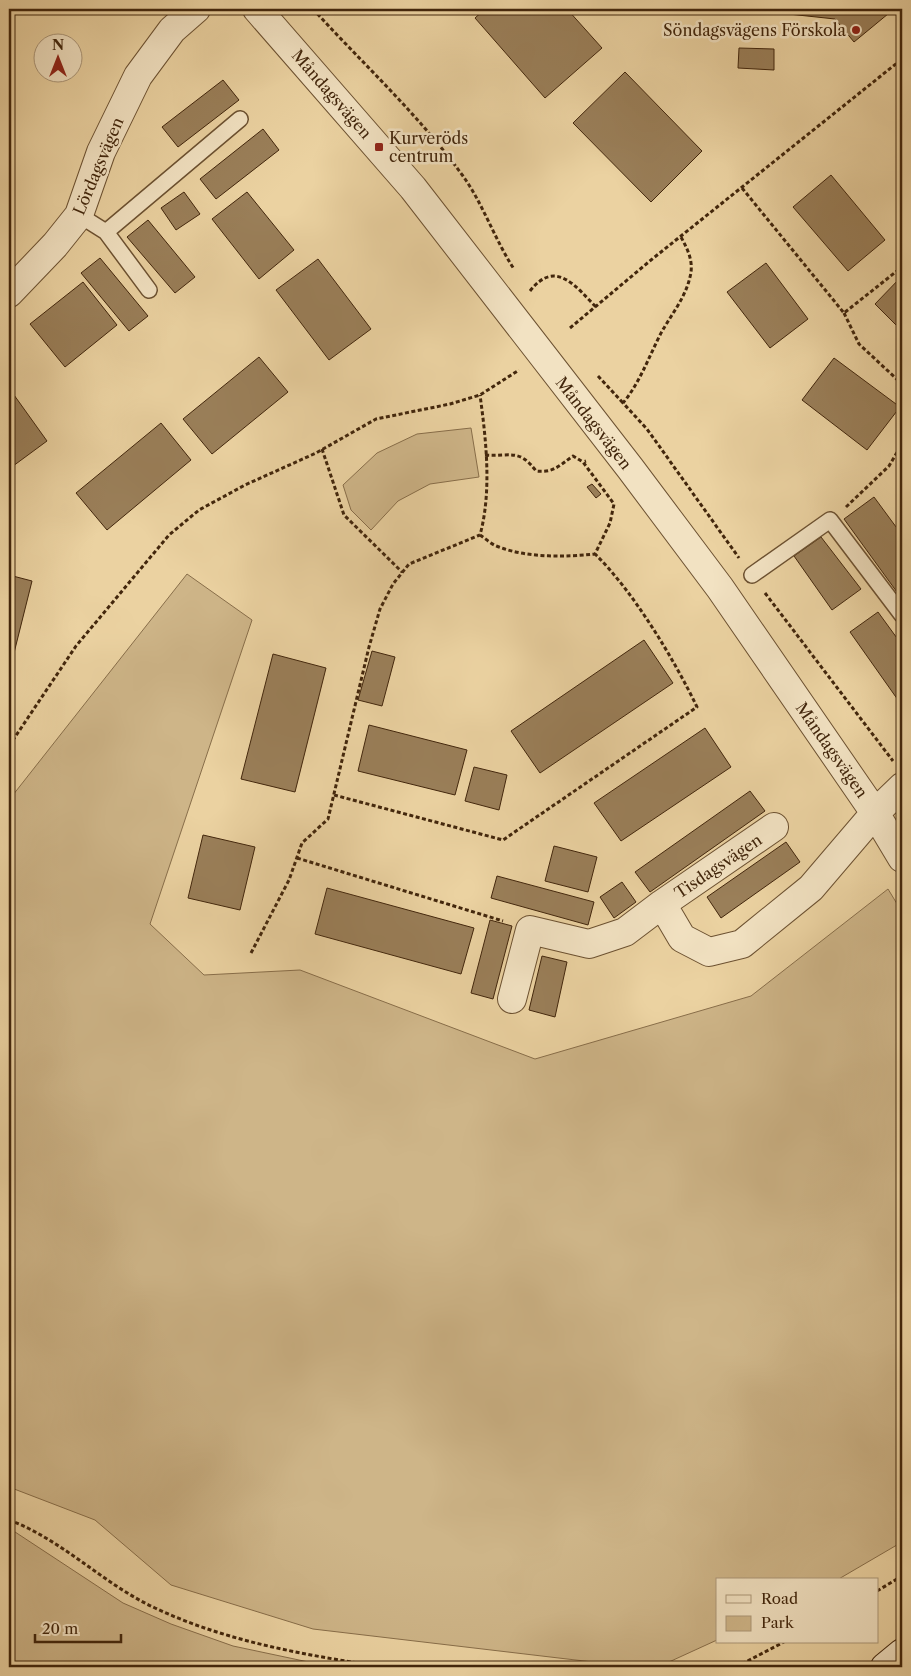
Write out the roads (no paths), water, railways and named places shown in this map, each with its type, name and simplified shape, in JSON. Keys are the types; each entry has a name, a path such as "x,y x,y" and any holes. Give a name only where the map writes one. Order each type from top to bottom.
{"street":[{"name":"Lördagsvägen","path":"9,293 55,245 79,214 100,152 138,76 172,30 196,9"},
{"name":"Måndagsvägen","path":"257,9 413,188 630,468 720,588 876,813 902,858"},
{"name":"Tisdagsvägen","path":"662,904 682,938 709,952 742,944 811,888 876,813 898,775"},
{"name":"Tisdagsvägen","path":"512,999 530,930 589,944 625,932 662,904 774,827"},
{"path":"884,1667 902,1653"}],"lane":[{"path":"106,232 240,119"},
{"path":"79,214 106,232 149,290"},
{"path":"752,575 830,520 902,615"}],"place":[{"name":"Söndagsvägens Förskola","path":"856,30"},
{"name":"Kurveröds centrum","path":"379,147"}]}
